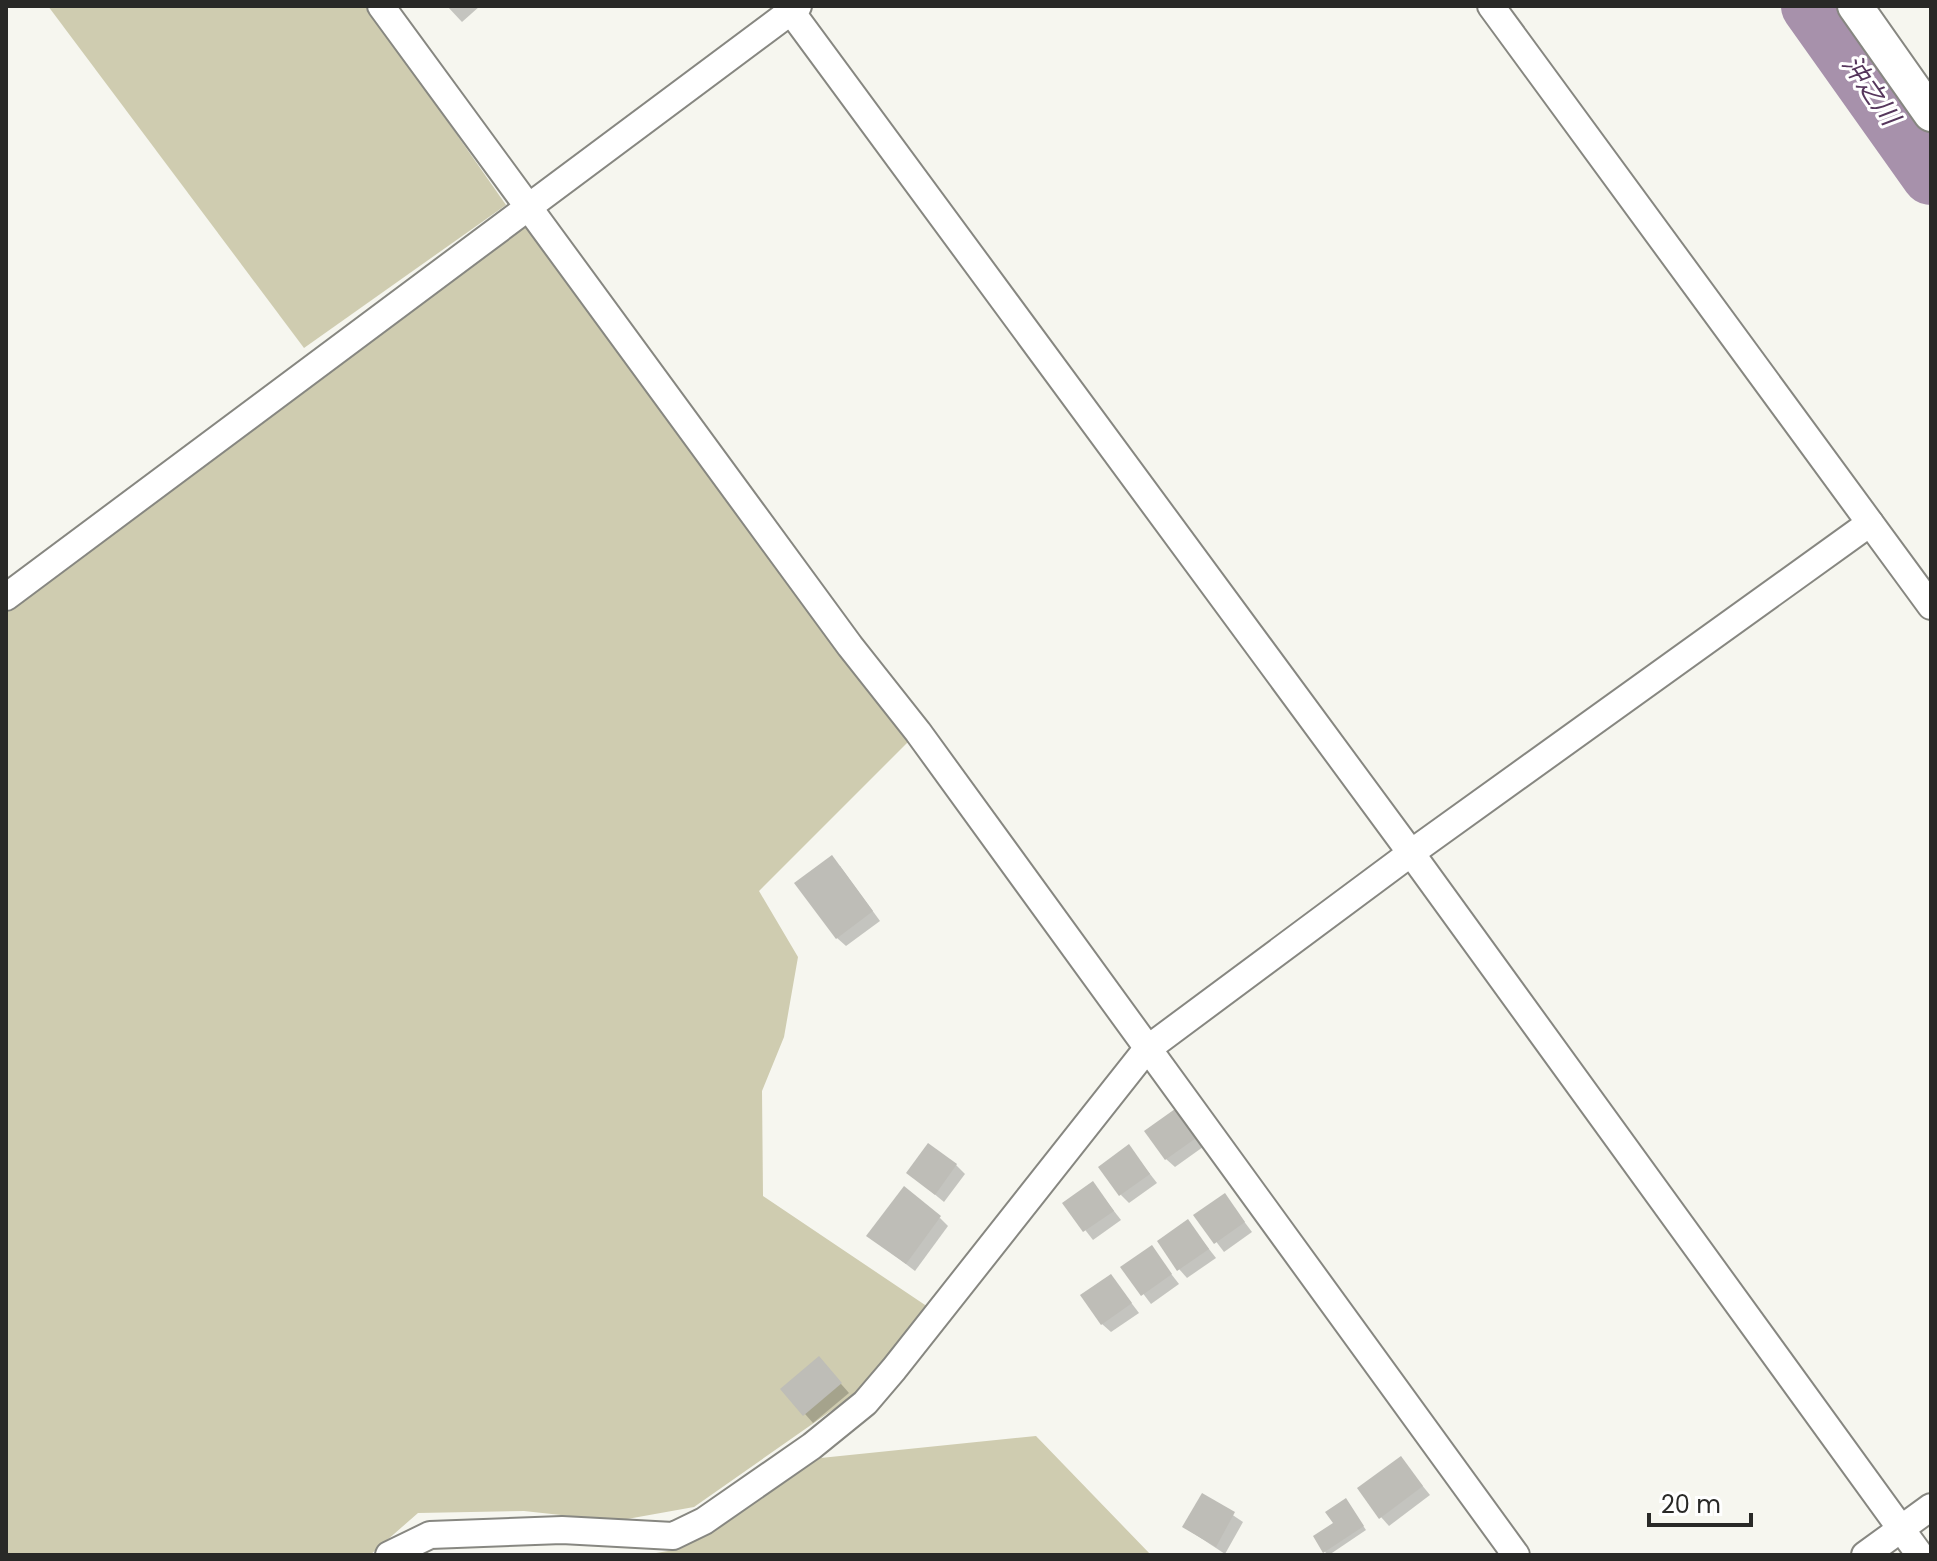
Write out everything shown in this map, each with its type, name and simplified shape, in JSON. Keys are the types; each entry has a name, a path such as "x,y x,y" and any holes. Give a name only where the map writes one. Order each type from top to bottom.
{"street":[{"path":"381,6 850,646 918,732 1146,1050 1516,1555"},
{"path":"1491,6 1931,606"},
{"path":"1855,6 1931,114"},
{"path":"6,597 530,208 792,8 1920,1555"},
{"path":"389,1555 430,1535 562,1530 673,1536 704,1521 812,1446 865,1403 1146,1050 1411,853 1870,523"},
{"path":"1865,1555 1931,1507"}],"shaded area":[{"path":"48,6 367,6 506,205 304,348"},
{"path":"524,213 918,732 759,891 798,957 784,1037 762,1091 763,1196 934,1311 851,1397 694,1507 616,1521 524,1511 418,1513 370,1555 6,1555 6,607"},
{"path":"1036,1436 1151,1555 644,1555 680,1549 801,1460"}],"building":[{"path":"832,855 873,911 836,939 794,883"},
{"path":"1175,1109 1196,1138 1165,1160 1144,1131"},
{"path":"928,1143 957,1164 935,1195 906,1173"},
{"path":"1129,1144 1150,1174 1119,1196 1098,1167"},
{"path":"1093,1181 1114,1211 1083,1232 1062,1203"},
{"path":"904,1186 941,1216 906,1264 866,1236"},
{"path":"1225,1193 1245,1222 1214,1244 1193,1215"},
{"path":"1188,1219 1209,1249 1177,1271 1157,1241"},
{"path":"1152,1245 1172,1274 1141,1296 1120,1267"},
{"path":"1111,1274 1132,1303 1101,1325 1080,1295"},
{"path":"819,1356 842,1383 803,1416 780,1389"},
{"path":"1401,1456 1423,1486 1379,1519 1357,1488"},
{"path":"1202,1493 1235,1512 1216,1547 1182,1527"},
{"path":"1346,1498 1364,1526 1323,1553 1313,1536 1333,1523 1325,1512"}],"waterway":[{"name":"沖之川","path":"1811,6 1931,175"}]}
